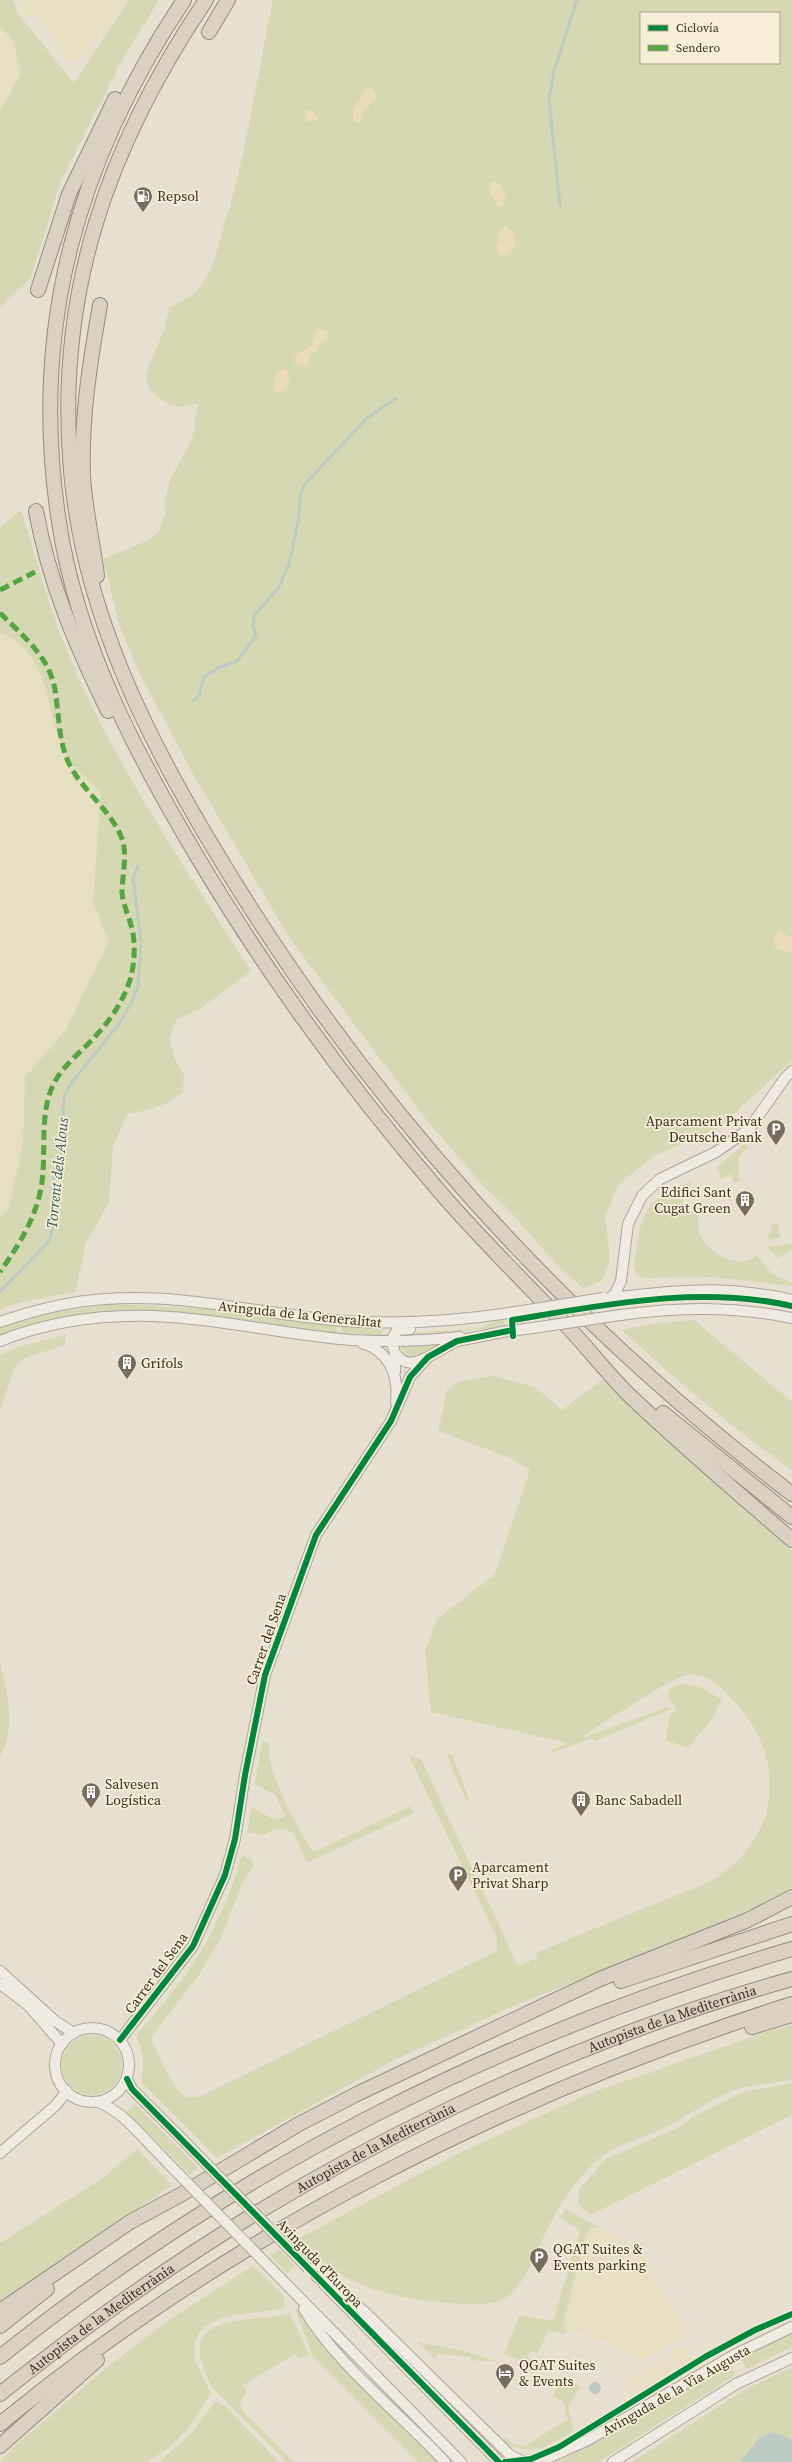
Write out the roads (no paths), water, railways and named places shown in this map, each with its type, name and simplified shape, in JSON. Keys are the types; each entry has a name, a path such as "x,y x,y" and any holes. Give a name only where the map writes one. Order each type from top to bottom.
{"highway":[{"path":"184,0 146,59 102,148 74,230 63,277 56,322 50,403 54,490 71,583 99,667 133,742 178,826 216,889 320,1042 382,1123 449,1202 570,1330 624,1390 792,1540"},
{"path":"206,0 164,65 129,132 96,222 78,296 69,373 70,456 83,552 95,600 133,700 200,827 274,944 370,1078 465,1193 558,1290 672,1396 792,1494"},
{"path":"209,32 228,0"},
{"path":"38,290 69,194 88,151 121,87 146,59"},
{"path":"100,305 87,393 83,449 88,526 103,622"},
{"path":"36,511 53,583 76,644 110,715 133,742"},
{"path":"570,1330 675,1424 792,1517"},
{"path":"0,2311 130,2222 182,2194 300,2124 359,2092 600,1979 748,1920 792,1897"},
{"path":"515,2020 669,1963 792,1924"},
{"name":"Autopista de la Mediterrània","path":"0,2357 113,2272 216,2204 396,2104 524,2044 643,1996 792,1949"},
{"name":"Autopista de la Mediterrània","path":"0,2394 134,2293 244,2222 359,2156 492,2090 561,2060 682,2015 792,1979"},
{"path":"0,2424 112,2338 188,2288 318,2208 413,2156 529,2102 668,2048 792,2004"},
{"path":"668,2048 792,2015"},
{"path":"0,2326 64,2277 182,2194"},
{"path":"0,2446 99,2359 188,2288"}],"street":[{"path":"606,1298 615,1294 621,1281 628,1224 642,1196 660,1179 716,1152 749,1129 784,1078 792,1071"},
{"path":"621,1281 624,1287 641,1294"},
{"name":"Avinguda de la Generalitat","path":"0,1322 65,1304 106,1299 147,1298 198,1302 342,1321 390,1324 431,1323 485,1317 606,1298 702,1289 730,1290 792,1300"},
{"name":"Avinguda de la Generalitat","path":"5,1339 64,1323 118,1316 170,1317 350,1340 391,1341 445,1338 533,1328 620,1314 699,1307 764,1312 792,1318"},
{"path":"391,1341 397,1330 464,1326 485,1317"},
{"name":"Carrer del Sena","path":"395,1353 401,1360 409,1363 416,1363 457,1341 508,1331"},
{"path":"350,1340 368,1345 380,1352 395,1372"},
{"name":"Carrer del Sena","path":"391,1341 395,1353 395,1372 398,1384 391,1421"},
{"name":"Carrer del Sena","path":"120,2040 192,1946 214,1903 225,1875 235,1839 246,1770 265,1675 316,1534 391,1421 410,1377 428,1357"},
{"path":"0,1971 55,2021 74,2033"},
{"path":"0,1984 28,2005 62,2044"},
{"path":"98,2102 116,2094 127,2079 130,2069 129,2056 120,2040 111,2033 99,2028 87,2028 74,2033 62,2044 55,2063 60,2083 66,2091 78,2099 98,2102 110,2106 120,2115 461,2462"},
{"name":"Avinguda d'Europa","path":"127,2079 132,2089 184,2140 499,2462"},
{"path":"0,2154 55,2106 66,2091"},
{"name":"Avinguda d'Europa","path":"317,2277 342,2291 432,2376 510,2455 525,2462"},
{"path":"296,2295 314,2326 340,2356 445,2462"},
{"name":"Avinguda de la Via Augusta","path":"538,2462 588,2440 734,2355 792,2327"},
{"name":"Avinguda de la Via Augusta","path":"613,2462 736,2384 792,2358"},
{"path":"518,2462 525,2462"}],"waterway":[{"name":"Torrent dels Alous","path":"560,205 549,100 554,71 577,0"},
{"name":"Torrent dels Alous","path":"193,701 199,696 204,677 218,668 237,661 256,636 253,626 254,615 278,589 289,564 298,522 301,493 305,484 366,419 396,398"},
{"name":"Torrent dels Alous","path":"0,1292 50,1240 54,1217 52,1190 55,1170 61,1155 64,1096 73,1081 118,1025 131,1004 138,986 141,942 133,878 138,866"}],"place":[{"name":"Repsol","path":"143,213"},
{"name":"Aparcament Privat Deutsche Bank","path":"776,1146"},
{"name":"Edifici Sant Cugat Green","path":"745,1217"},
{"name":"Grifols","path":"127,1380"},
{"name":"Salvesen Logística","path":"91,1809"},
{"name":"Banc Sabadell","path":"581,1817"},
{"name":"Aparcament Privat Sharp","path":"458,1892"},
{"name":"QGAT Suites & Events parking","path":"539,2274"},
{"name":"QGAT Suites & Events","path":"505,2390"}]}
